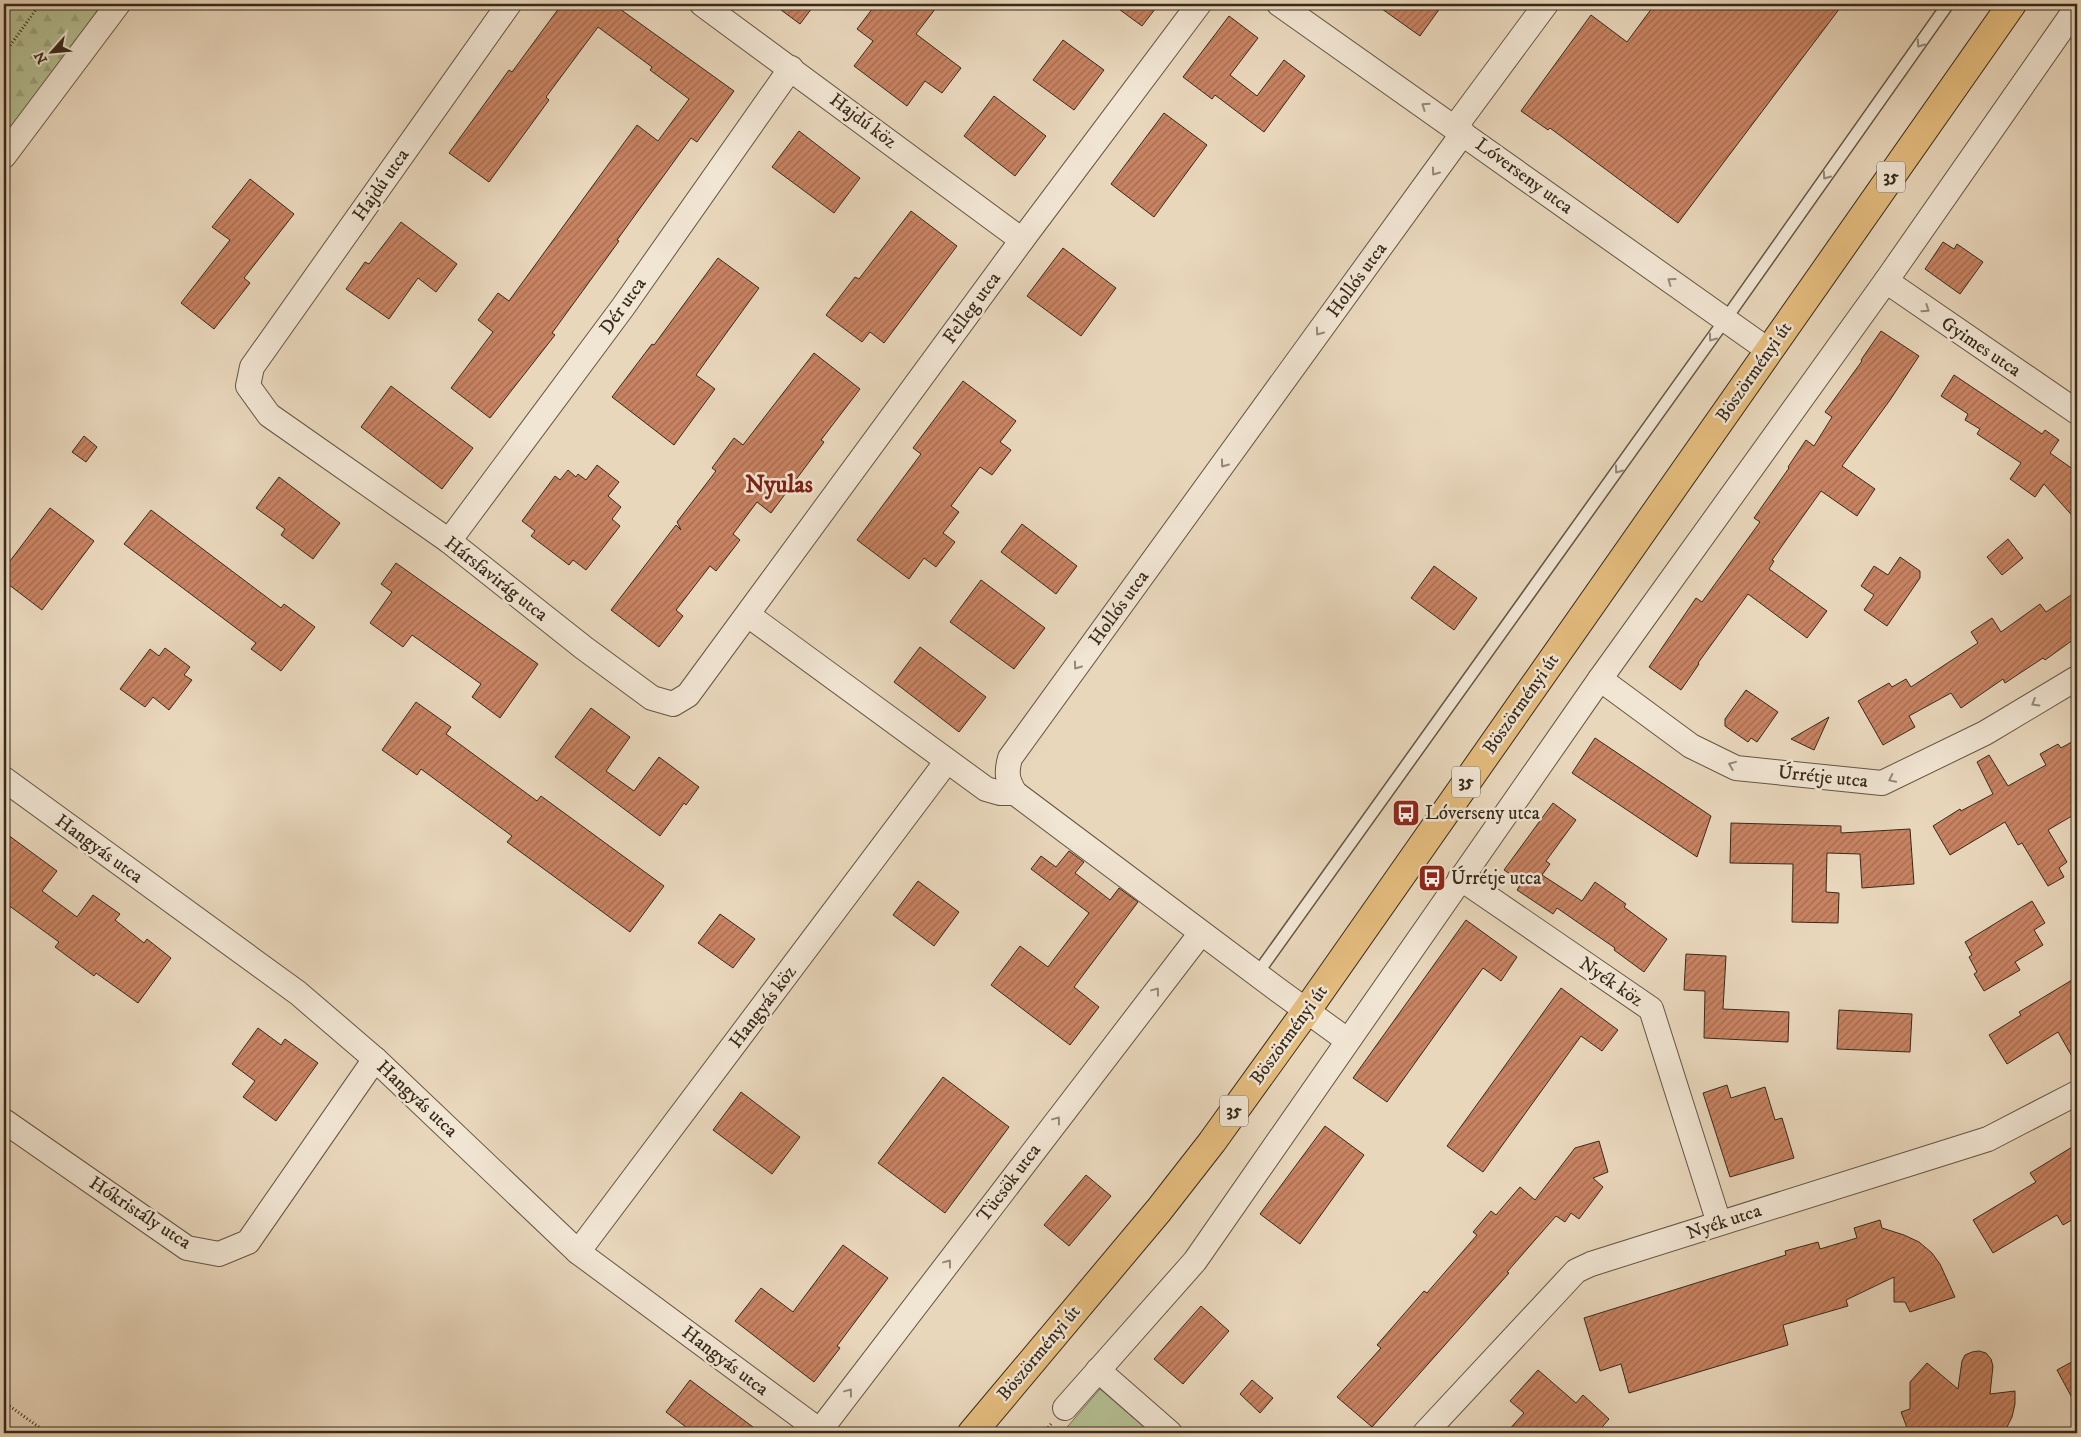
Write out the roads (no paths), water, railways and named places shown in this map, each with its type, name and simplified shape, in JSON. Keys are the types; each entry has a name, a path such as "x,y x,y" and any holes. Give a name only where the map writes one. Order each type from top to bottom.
{"main road":[{"name":"Böszörményi út","path":"972,1433 1159,1210 1212,1142 1307,1010 2012,4"}],"street":[{"path":"4,156 118,4"},
{"name":"Hajdú utca","path":"252,367 510,4"},
{"name":"Hajdú köz","path":"702,4 1022,240"},
{"name":"Felleg utca","path":"748,615 1022,240 1199,4"},
{"name":"Lóverseny utca","path":"1279,4 1768,350"},
{"name":"Hollós utca","path":"1016,793 1006,775 1010,758 1459,130 1546,4"},
{"path":"1065,1408 1195,1261 1460,878 1600,679 1886,281 2077,6"},
{"name":"Dér utca","path":"449,540 623,307 791,68"},
{"name":"Gyimes utca","path":"1886,281 2077,412"},
{"name":"Hársfavirág utca","path":"252,367 248,386 269,415 449,540 584,648 652,698 673,704 688,695 748,615"},
{"path":"748,615 986,789 1000,793 1016,793 1201,933 1348,1040"},
{"name":"Úrrétje utca","path":"1600,679 1691,746 1736,768 1882,783 1986,733 2077,678"},
{"name":"Hangyás köz","path":"578,1252 947,761"},
{"name":"Hangyás utca","path":"4,779 298,993 374,1059 578,1252 819,1432"},
{"name":"Nyék köz","path":"1460,878 1651,1009 1719,1224"},
{"name":"Tücsök utca","path":"819,1432 1201,933"},
{"name":"Hókristály utca","path":"4,1121 187,1248 219,1254 248,1242 374,1059"},
{"name":"Nyék utca","path":"1425,1433 1576,1271 1591,1264 1988,1139 2077,1093"},
{"path":"1098,1370 1170,1433"}],"lane":[{"path":"1257,974 1725,320 1948,4"}],"place":[{"name":"Lóverseny utca","path":"1406,813"},
{"name":"Úrrétje utca","path":"1432,878"}],"district":[{"name":"Nyulas","path":"779,485"}]}
